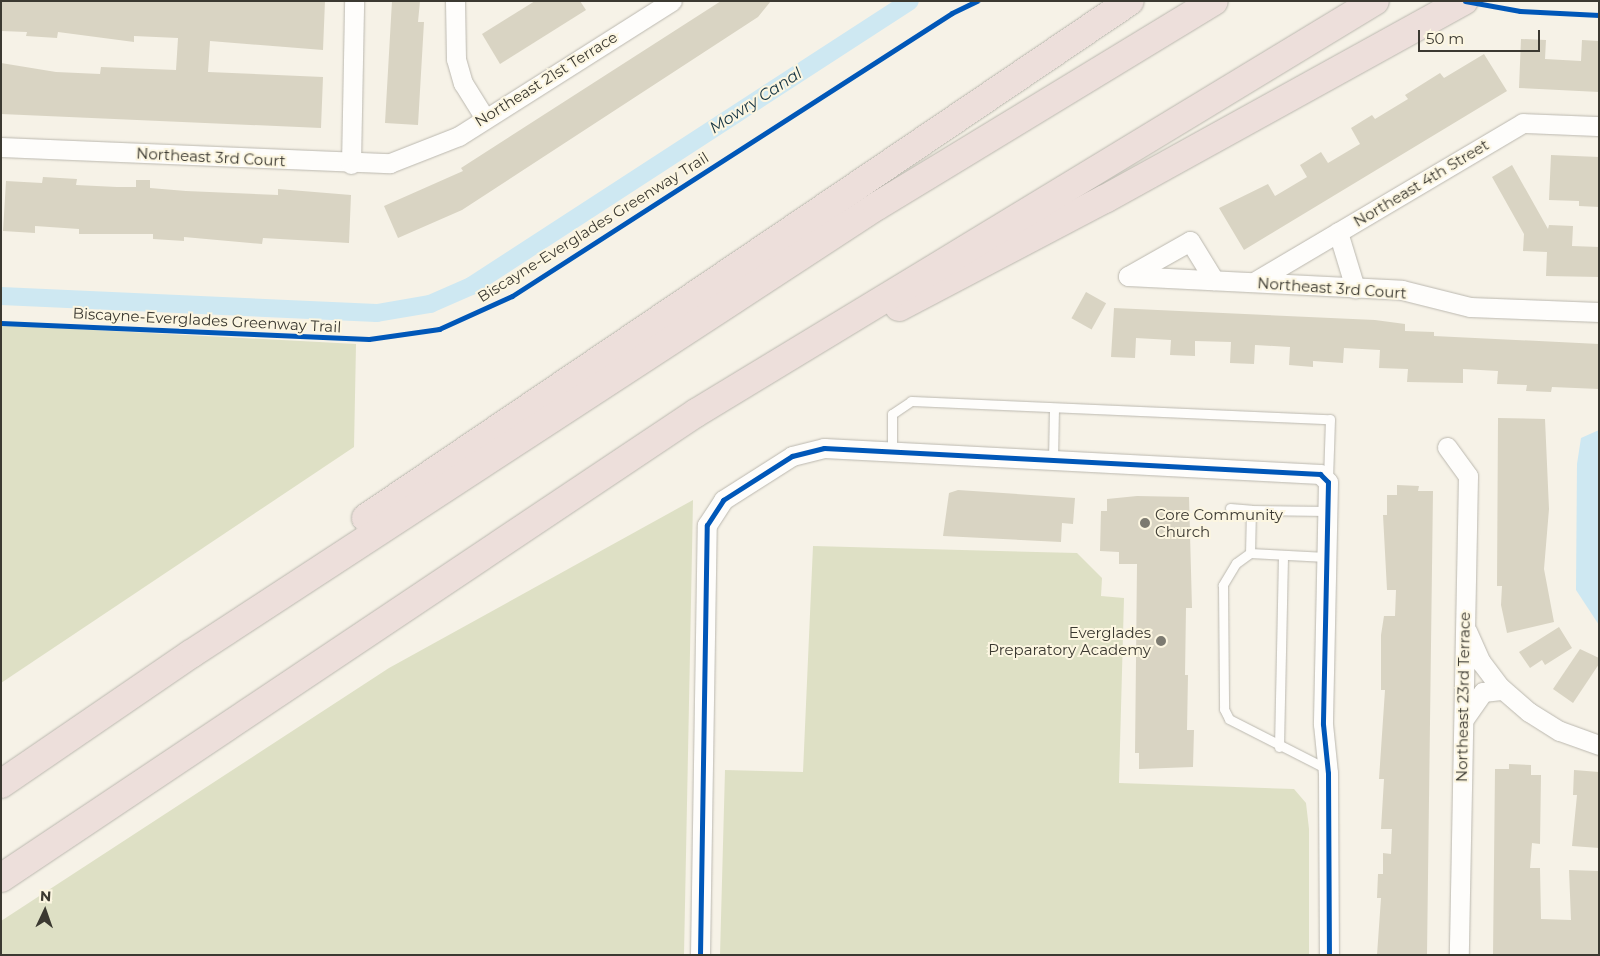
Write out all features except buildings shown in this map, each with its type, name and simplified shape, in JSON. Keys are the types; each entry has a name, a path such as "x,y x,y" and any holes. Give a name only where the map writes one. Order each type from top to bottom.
{"highway":[{"path":"191,654 246,603 448,460 1130,1"},
{"path":"696,413 1105,199 1464,1"},
{"path":"1,784 191,654 878,206 1208,5"},
{"path":"1,878 696,413 1364,8"}],"street":[{"path":"351,164 354,1"},
{"path":"455,1 456,59 464,83 484,117"},
{"name":"Northeast 21st Terrace","path":"419,153 459,136 484,117 672,1"},
{"name":"Northeast 4th Street","path":"1254,282 1523,123 1599,126"},
{"name":"Northeast 3rd Court","path":"1,147 351,164 390,163 419,153"},
{"path":"1338,232 1355,288"},
{"name":"Northeast 3rd Court","path":"1214,280 1402,290 1470,307 1599,312"},
{"name":"Northeast 23rd Terrace","path":"1447,447 1468,476 1459,955"},
{"path":"700,955 706,534 711,515 723,500 799,453 824,448 1320,474 1328,482 1323,724 1328,769 1329,955"},
{"path":"1465,627 1481,662 1503,690 1560,731 1599,745"},
{"path":"1463,726 1469,709 1483,692 1503,690"}],"lane":[{"path":"892,451 892,414 911,401 1330,418 1328,482"},
{"path":"1053,460 1054,408"},
{"path":"1230,508 1326,511"},
{"path":"1250,553 1251,510"},
{"path":"1326,557 1250,553 1236,563 1223,585 1224,709 1239,727 1328,769"},
{"path":"1279,747 1283,555"}],"green space":[{"path":"1,325 356,344 354,447 1,683"},
{"path":"693,500 684,955 1,955 1,921 389,668"},
{"path":"813,546 1077,553 1102,578 1101,596 1124,598 1119,783 1294,789 1306,803 1309,829 1309,955 720,955 725,770 803,772"}],"water":[{"path":"1599,430 1599,625 1576,590 1577,464 1581,438"}],"waterway":[{"name":"Mowry Canal","path":"1,296 377,313 430,304 471,286 910,1"}],"cycle path":[{"name":"Biscayne-Everglades Greenway Trail","path":"1,323 369,339 439,329 512,296 952,13 977,1"},
{"path":"1465,1 1520,11 1599,15"},
{"path":"700,955 707,525 723,500 792,456 824,448 1320,474 1328,482 1323,724 1328,773 1329,955"}],"place":[{"name":"Core Community Church","path":"1145,523"},
{"name":"Everglades Preparatory Academy","path":"1161,641"}]}
